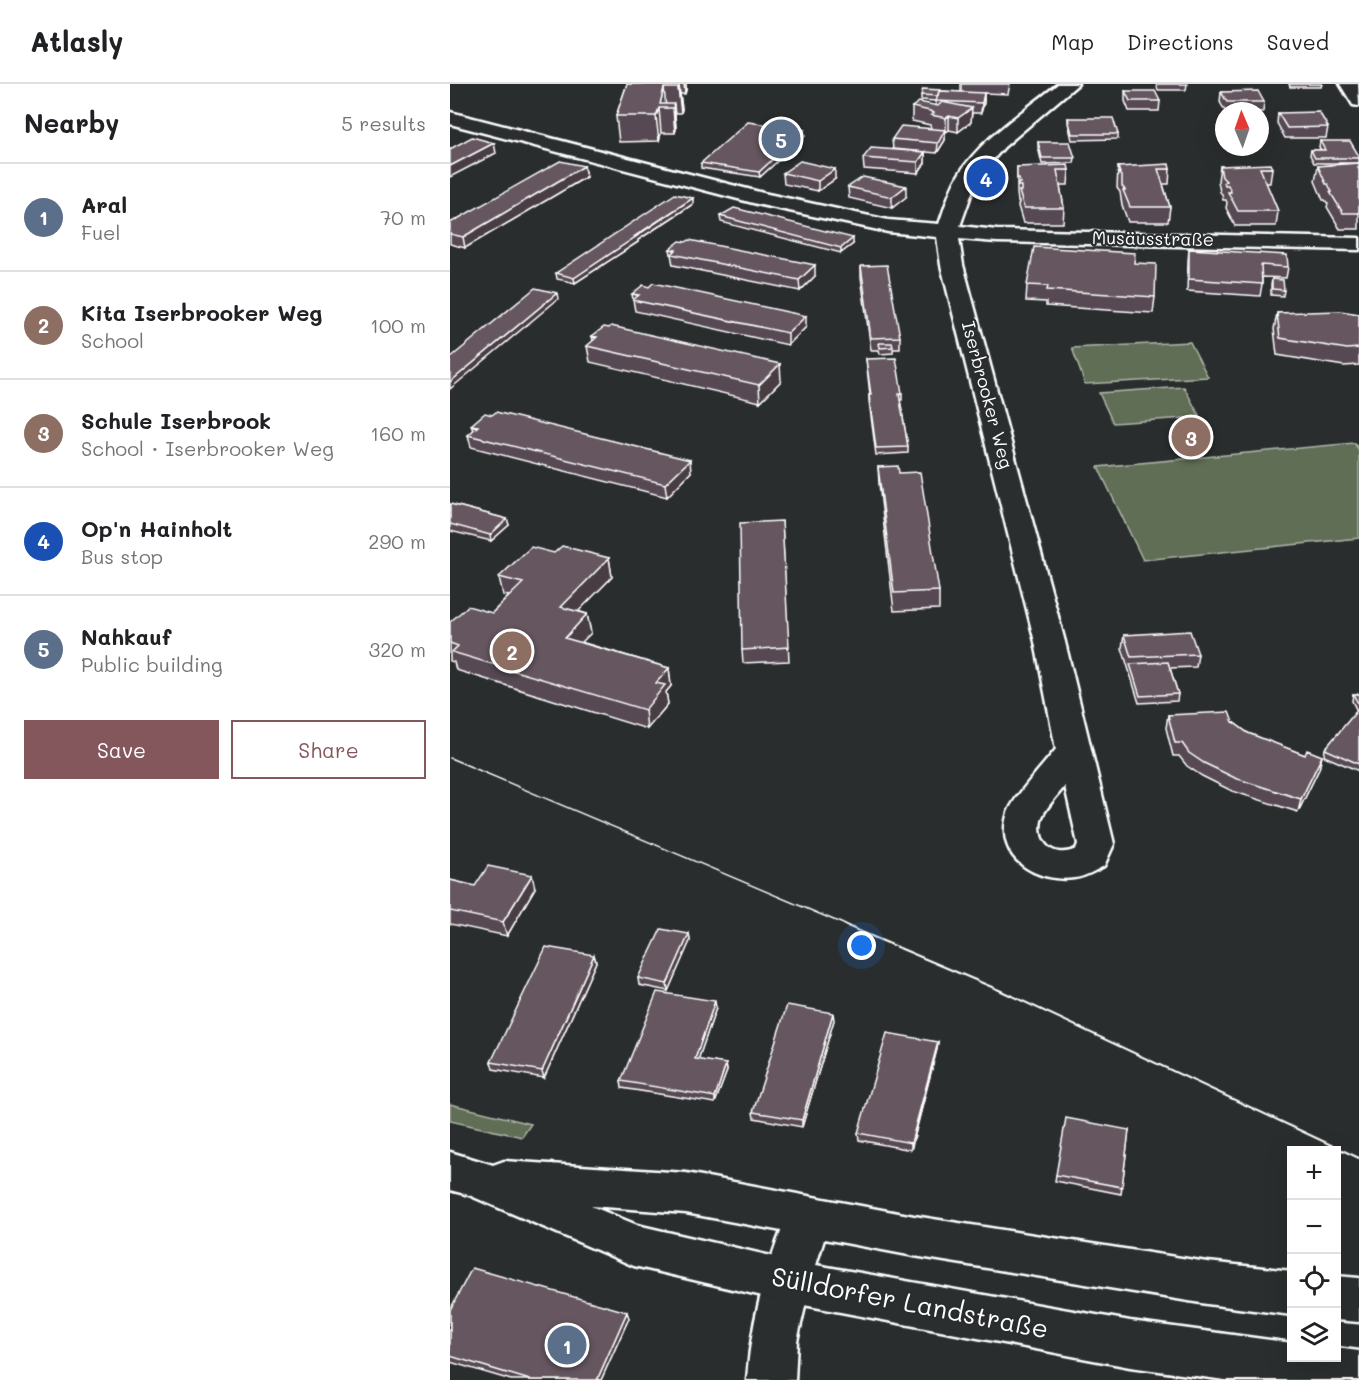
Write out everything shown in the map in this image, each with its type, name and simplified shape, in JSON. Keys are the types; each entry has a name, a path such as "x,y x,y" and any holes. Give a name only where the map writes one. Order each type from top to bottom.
{"street":[{"name":"Iserbrooker Weg","path":"1069,84 983,156 961,190 947,233 952,265 1050,642 1072,750"},
{"path":"1349,84 1359,101"},
{"name":"Musäusstraße","path":"450,118 761,198 888,226 947,233 1359,244"},
{"name":"Sülldorfer Landstraße","path":"463,1174 686,1193 810,1217 1208,1283 1287,1292"},
{"name":"Sülldorfer Landstraße","path":"463,1174 634,1245 788,1281 1130,1344 1359,1375"},
{"path":"771,1380 773,1341 788,1281 810,1217"},
{"path":"1341,1298 1359,1300"}],"green space":[{"path":"1190,342 1208,377 1085,384 1072,348"},
{"path":"1184,387 1200,417 1113,423 1099,393"},
{"path":"1354,443 1359,450 1359,538 1143,560 1098,467"},
{"path":"450,1104 531,1124 522,1137 450,1121"}],"building":[{"path":"627,84 679,85 678,88 664,88 660,104 674,104 673,108 659,108 656,116 616,116"},
{"path":"923,89 941,91 938,96 921,95"},
{"path":"939,91 984,93 982,103 936,101"},
{"path":"1125,91 1155,91 1160,101 1130,101"},
{"path":"1258,91 1264,102 1227,102 1221,92"},
{"path":"919,102 938,106 942,102 972,108 958,118 949,116 946,118 912,107"},
{"path":"1319,112 1328,127 1287,128 1278,113"},
{"path":"1068,118 1113,118 1118,134 1072,134"},
{"path":"748,122 804,130 759,172 701,163"},
{"path":"901,126 945,130 938,143 892,139"},
{"path":"472,137 494,143 450,166 450,149"},
{"path":"1320,141 1350,141 1359,158 1315,158 1311,150 1325,150"},
{"path":"1038,142 1070,142 1075,158 1042,158"},
{"path":"871,148 925,152 918,162 863,158"},
{"path":"560,161 584,166 463,237 450,234 450,223"},
{"path":"800,161 835,169 818,181 783,173"},
{"path":"1359,163 1359,213 1343,213 1318,166"},
{"path":"1169,164 1170,169 1158,169 1170,207 1130,207 1123,190 1125,190 1118,167"},
{"path":"1270,164 1272,168 1260,168 1278,211 1238,211 1228,192 1231,192 1228,185 1225,185 1226,181 1222,177 1220,166"},
{"path":"1068,165 1069,170 1057,170 1064,208 1024,208 1019,191 1021,191 1021,186 1018,186 1020,183 1017,178 1017,167"},
{"path":"863,177 906,186 892,197 848,187"},
{"path":"675,194 693,198 574,278 556,273"},
{"path":"734,208 853,238 841,248 720,216"},
{"path":"689,240 815,265 799,280 672,254 676,250 670,249 680,241"},
{"path":"1034,247 1135,253 1134,263 1156,264 1155,297 1047,290 1048,286 1027,285"},
{"path":"1189,249 1287,255 1288,267 1261,265 1262,284 1189,279"},
{"path":"887,265 900,337 871,338 861,266"},
{"path":"1272,279 1283,280 1284,290 1272,289"},
{"path":"653,283 806,316 788,333 633,300 639,295 632,294 643,285 649,287"},
{"path":"535,288 557,293 450,382 450,358"},
{"path":"1340,311 1359,314 1359,348 1347,349 1280,338 1277,313"},
{"path":"611,326 780,364 759,385 587,346 597,337 592,336 604,327"},
{"path":"879,343 892,343 893,347 880,348"},
{"path":"896,358 902,393 899,394 908,447 876,448 866,359"},
{"path":"496,412 690,460 665,484 468,435 478,426 471,425 485,413 492,415"},
{"path":"898,466 899,473 920,472 939,591 894,593 878,467"},
{"path":"450,504 507,519 490,535 450,524"},
{"path":"782,521 789,647 742,650 740,523"},
{"path":"562,546 609,558 561,607 587,614 565,638 669,668 656,683 665,685 645,710 452,652 458,646 450,643 450,622 468,606 492,613 523,583 499,577 531,547 554,553"},
{"path":"1190,631 1198,654 1131,657 1124,635"},
{"path":"1168,662 1178,694 1140,696 1130,664"},
{"path":"1353,694 1359,694 1359,705"},
{"path":"1359,708 1359,764 1325,749"},
{"path":"1229,712 1233,722 1248,733 1305,755 1307,750 1322,756 1301,799 1235,778 1204,763 1189,753 1182,743 1175,743 1168,715"},
{"path":"488,866 532,875 503,922 450,911 450,880 475,886"},
{"path":"661,929 689,934 667,984 638,978"},
{"path":"546,947 594,955 542,1071 491,1062"},
{"path":"657,992 715,1001 695,1059 726,1064 715,1097 621,1081"},
{"path":"787,1005 833,1013 802,1120 753,1112"},
{"path":"887,1033 938,1042 911,1143 858,1133"},
{"path":"1066,1118 1129,1130 1122,1187 1056,1175"},
{"path":"472,1268 627,1312 597,1380 530,1380 450,1356 450,1310"}],"tram line":[{"path":"450,758 848,926"},
{"path":"845,925 999,990 1359,1158"}],"place":[{"name":"Nahkauf","path":"781,139"},
{"name":"Op'n Hainholt","path":"986,178"},
{"name":"Schule Iserbrook","path":"1191,437"},
{"name":"Kita Iserbrooker Weg","path":"512,651"},
{"name":"Aral","path":"567,1345"}]}
